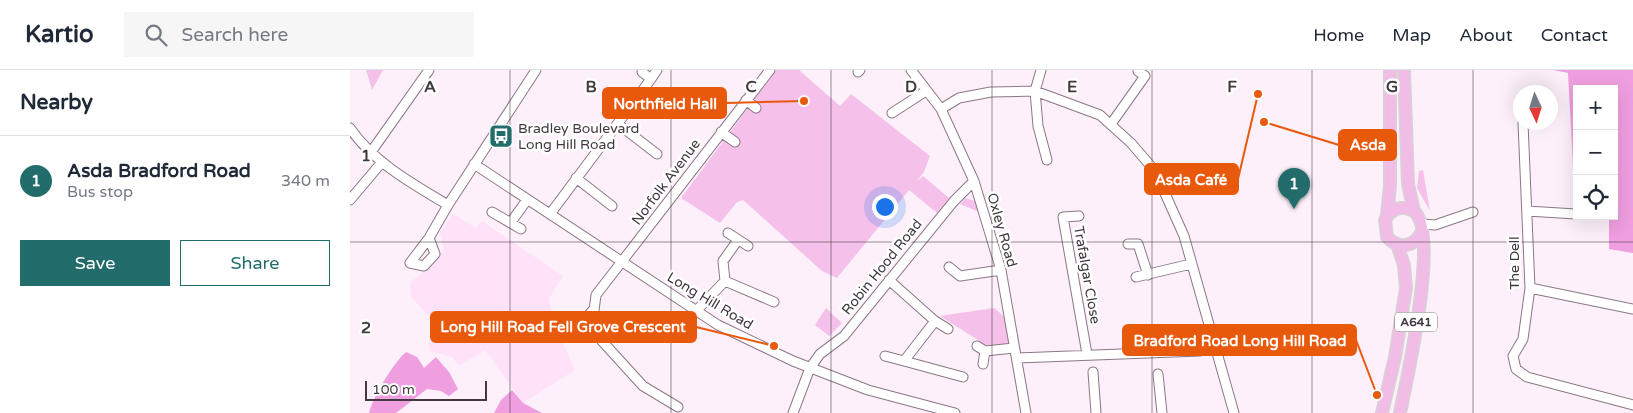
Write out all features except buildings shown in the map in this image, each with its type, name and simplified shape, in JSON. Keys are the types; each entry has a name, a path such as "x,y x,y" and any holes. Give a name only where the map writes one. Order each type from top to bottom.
{"main road":[{"path":"1390,70 1390,186 1385,232 1391,241 1397,244 1410,245 1415,242 1422,227 1414,211 1408,184 1404,70"},
{"path":"1388,216 1403,207 1414,211"},
{"name":"A641","path":"1400,413 1422,295 1424,252 1422,227"},
{"name":"A641","path":"1382,413 1395,356 1406,288 1404,264 1397,244"}],"street":[{"path":"371,152 429,70"},
{"path":"429,238 474,164 536,70"},
{"path":"550,214 657,70"},
{"name":"Norfolk Avenue","path":"594,309 596,295 770,70"},
{"name":"Oxley Road","path":"912,70 941,109 974,181 1001,270 1026,413"},
{"path":"1041,70 1035,91 1040,152 1047,160"},
{"path":"642,72 651,79"},
{"path":"1111,124 1145,75"},
{"path":"892,113 926,91"},
{"path":"941,109 959,98 991,92 1035,91 1100,115 1111,124 1155,171 1174,210 1179,237 1190,259 1234,413"},
{"path":"746,100 756,108"},
{"path":"618,124 657,154"},
{"path":"350,128 382,162 448,205"},
{"name":"The Dell","path":"1523,130 1530,288 1523,339 1513,356 1514,365 1520,374 1542,382 1633,405"},
{"path":"721,132 735,142"},
{"path":"350,200 382,162"},
{"name":"Long Hill Road","path":"474,164 718,326 810,368 868,390 955,413"},
{"path":"576,178 612,206"},
{"name":"Robin Hood Road","path":"810,368 820,354 844,336 954,200 974,181"},
{"path":"511,222 527,200"},
{"path":"1527,211 1573,214"},
{"path":"492,212 521,229"},
{"path":"1422,227 1436,225 1473,212"},
{"name":"Trafalgar Close","path":"1079,216 1063,217 1087,354"},
{"path":"728,233 748,246"},
{"path":"696,312 725,281 723,261 738,240"},
{"path":"1128,244 1138,244 1148,274"},
{"path":"1136,277 1190,259"},
{"path":"949,267 960,276 1001,270"},
{"path":"889,280 934,321 948,329"},
{"path":"725,281 774,302"},
{"path":"1530,288 1633,309"},
{"path":"578,327 594,309"},
{"path":"594,309 593,318 602,341 643,386 678,407"},
{"path":"904,361 934,321"},
{"path":"1199,340 1200,351"},
{"path":"983,364 981,349 1014,348"},
{"path":"1017,358 1216,350"},
{"path":"885,356 963,377"},
{"path":"793,413 810,368"},
{"path":"1093,372 1096,413"},
{"path":"1158,374 1164,383 1162,413"}],"shaded area":[{"path":"366,70 383,70 372,90"},
{"path":"776,70 799,70 840,106 851,94 930,156 924,172 917,181 923,176 949,198 937,213 909,190 837,278 822,271 743,200 737,202 720,223 681,198"},
{"path":"1553,70 1633,70 1633,253 1609,249 1609,220 1618,220 1618,85 1573,85 1573,165 1568,73"},
{"path":"1423,170 1430,211 1417,188 1419,171"},
{"path":"965,198 975,201 979,212 960,204"},
{"path":"453,214 476,228 482,221 563,276 549,299 554,324 575,370 523,403 485,350 459,366 452,357 432,352 428,343 439,337 435,322 410,296 411,282 434,264 444,249 440,233"},
{"path":"826,308 842,323 829,336 815,325"},
{"path":"994,308 1005,317 1010,344 986,345 940,316"},
{"path":"1195,324 1199,331 1192,332 1192,338 1186,338 1183,335 1183,328 1185,325"},
{"path":"406,352 417,357 424,368 436,357 449,372 458,389 449,396 441,391 427,389 396,413 369,413 384,380"},
{"path":"512,390 523,403 542,413 494,413 501,400"}],"place":[{"name":"Asda Café","path":"1258,94"},
{"name":"Northfield Hall","path":"804,101"},
{"name":"Asda","path":"1264,122"},
{"name":"Bradley Boulevard Long Hill Road","path":"501,136"},
{"name":"Asda Bradford Road","path":"1294,209"},
{"name":"Long Hill Road Fell Grove Crescent","path":"774,346"},
{"name":"Bradford Road Long Hill Road","path":"1377,395"}]}
